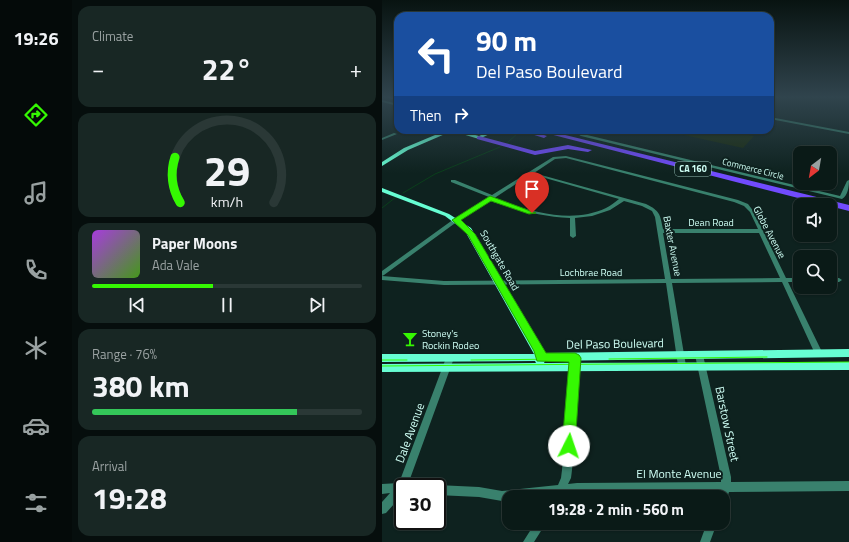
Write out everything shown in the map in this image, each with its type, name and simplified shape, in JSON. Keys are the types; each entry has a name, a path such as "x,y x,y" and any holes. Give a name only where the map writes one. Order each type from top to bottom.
{"highway":[{"path":"531,134 555,143 555,148 545,152"},
{"name":"CA 160","path":"536,134 793,199"},
{"name":"CA 160","path":"553,134 849,208"},
{"path":"479,138 530,152 545,152 565,148 578,148 657,165"},
{"path":"837,210 849,213"}],"street":[{"path":"793,122 849,133"},
{"path":"382,139 395,134"},
{"path":"382,164 406,149 442,134"},
{"path":"465,134 479,138 487,134"},
{"path":"489,134 487,138 494,142"},
{"name":"Commerce Circle","path":"580,134 842,198 849,181"},
{"name":"Globe Avenue","path":"531,173 554,158 560,157 739,202 750,210 820,354"},
{"path":"382,274 456,220 531,173"},
{"name":"Baxter Avenue","path":"531,173 644,205 654,210 658,217 661,231 682,361"},
{"path":"453,181 492,198 538,214 572,217 603,210 623,199"},
{"name":"Southgate Road","path":"382,190 456,220 471,234 540,351 540,362"},
{"path":"572,217 573,236"},
{"name":"Dean Road","path":"661,231 761,231"},
{"name":"Lochbrae Road","path":"382,278 430,282 793,280"},
{"name":"Del Paso Boulevard","path":"682,361 699,355 849,353"},
{"name":"Barstow Street","path":"699,355 726,486 725,490"},
{"name":"Del Paso Boulevard","path":"382,358 448,363"},
{"name":"Del Paso Boulevard","path":"382,368 448,363 682,361 702,366 849,366"},
{"path":"561,490 567,470 575,362"},
{"name":"Dale Avenue","path":"407,478 448,363"},
{"name":"El Monte Avenue","path":"631,490 726,486 849,486"},
{"path":"382,489 394,488"},
{"name":"El Monte Avenue","path":"446,490 479,492 502,495"},
{"name":"Dale Avenue","path":"382,509 394,497"},
{"path":"528,542 536,530"},
{"path":"705,542 709,530"}],"green space":[{"path":"679,134 746,134 754,136 743,148"}],"waterway":[{"path":"508,142 517,134"},
{"path":"403,193 435,174 500,147"},
{"path":"382,208 396,197"}],"tram line":[{"path":"609,359 767,357"},
{"path":"471,360 567,359"},
{"path":"382,360 407,360"},
{"path":"382,366 849,362"}],"place":[{"name":"Stoney's Rockin Rodeo","path":"410,339"}],"route":[{"path":"532,213 490,199 456,220 471,234 540,351 541,358 575,358 569,446"}]}
